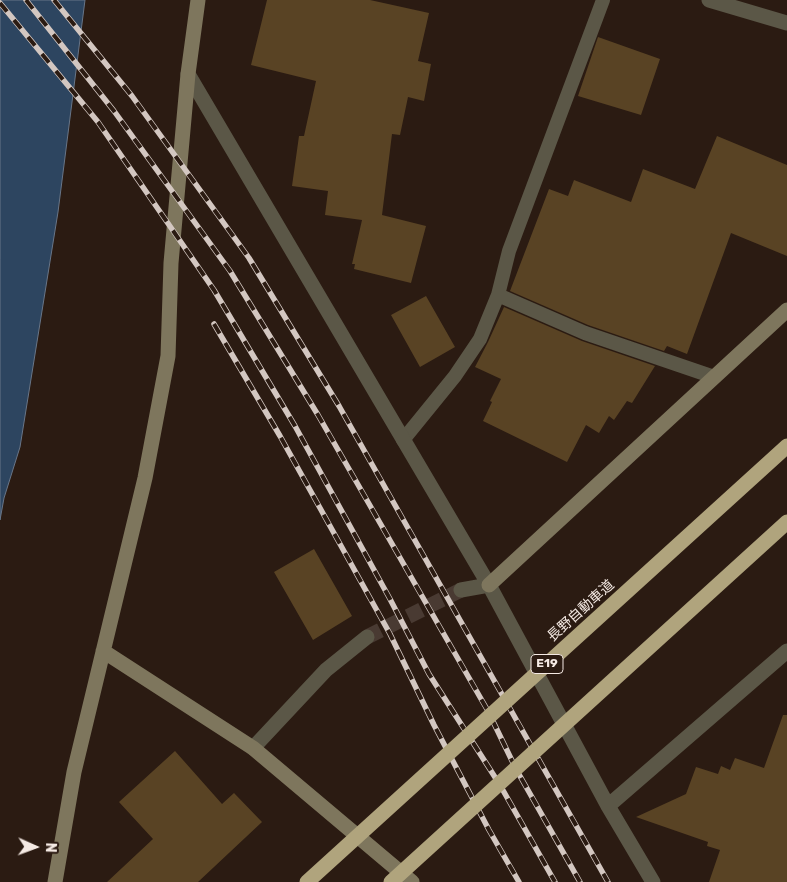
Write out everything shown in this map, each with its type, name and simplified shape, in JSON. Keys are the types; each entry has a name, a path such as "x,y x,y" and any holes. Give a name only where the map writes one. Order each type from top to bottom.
{"highway":[{"name":"長野自動車道","path":"308,882 787,446"},
{"path":"391,882 787,522"}],"street":[{"path":"55,882 74,772 145,478 168,356 171,263 188,74 198,0"},
{"path":"710,0 787,23"},
{"path":"188,74 489,585 608,806 653,882"},
{"path":"461,590 489,585 787,310"},
{"path":"253,748 326,670 367,637"},
{"path":"608,806 787,650"},
{"path":"103,651 253,748 412,882"}],"lane":[{"path":"403,440 455,376 480,339 498,295 509,251 603,0"},
{"path":"498,295 586,333 714,378"}],"water":[{"path":"0,0 85,0 58,212 20,447 4,498 0,520"}],"building":[{"path":"267,0 370,0 429,13 418,61 431,64 424,101 408,97 400,135 392,134 382,215 426,226 411,283 354,269 355,264 352,264 362,220 325,215 328,191 292,186 299,136 304,136 316,81 251,65"},
{"path":"598,37 660,59 641,115 578,96"},
{"path":"717,136 787,165 787,256 731,233 687,354 667,346 664,351 588,325 510,291 549,189 568,196 574,180 631,202 643,169 695,189"},
{"path":"426,296 455,347 420,367 391,315"},
{"path":"504,307 582,341 655,366 632,403 627,401 614,420 609,416 599,433 586,425 567,462 483,421 501,379 475,367"},
{"path":"314,549 352,616 313,640 274,572"},
{"path":"783,715 787,715 787,882 709,882 720,850 707,846 708,842 636,817 686,794 696,767 718,774 721,766 730,770 735,758 764,768"},
{"path":"175,751 222,804 234,793 262,822 198,882 107,882 153,839 119,802"}],"tunnel":[{"path":"367,637 461,590"}],"railway":[{"path":"26,0 114,111 230,271 318,415 488,711 516,769 580,882"},
{"path":"54,0 132,96 249,258 339,406 608,882"},
{"path":"0,3 98,122 214,290 295,426 429,674 500,785 555,882"},
{"path":"214,324 280,436 390,634 434,725 489,830 519,882"}]}
